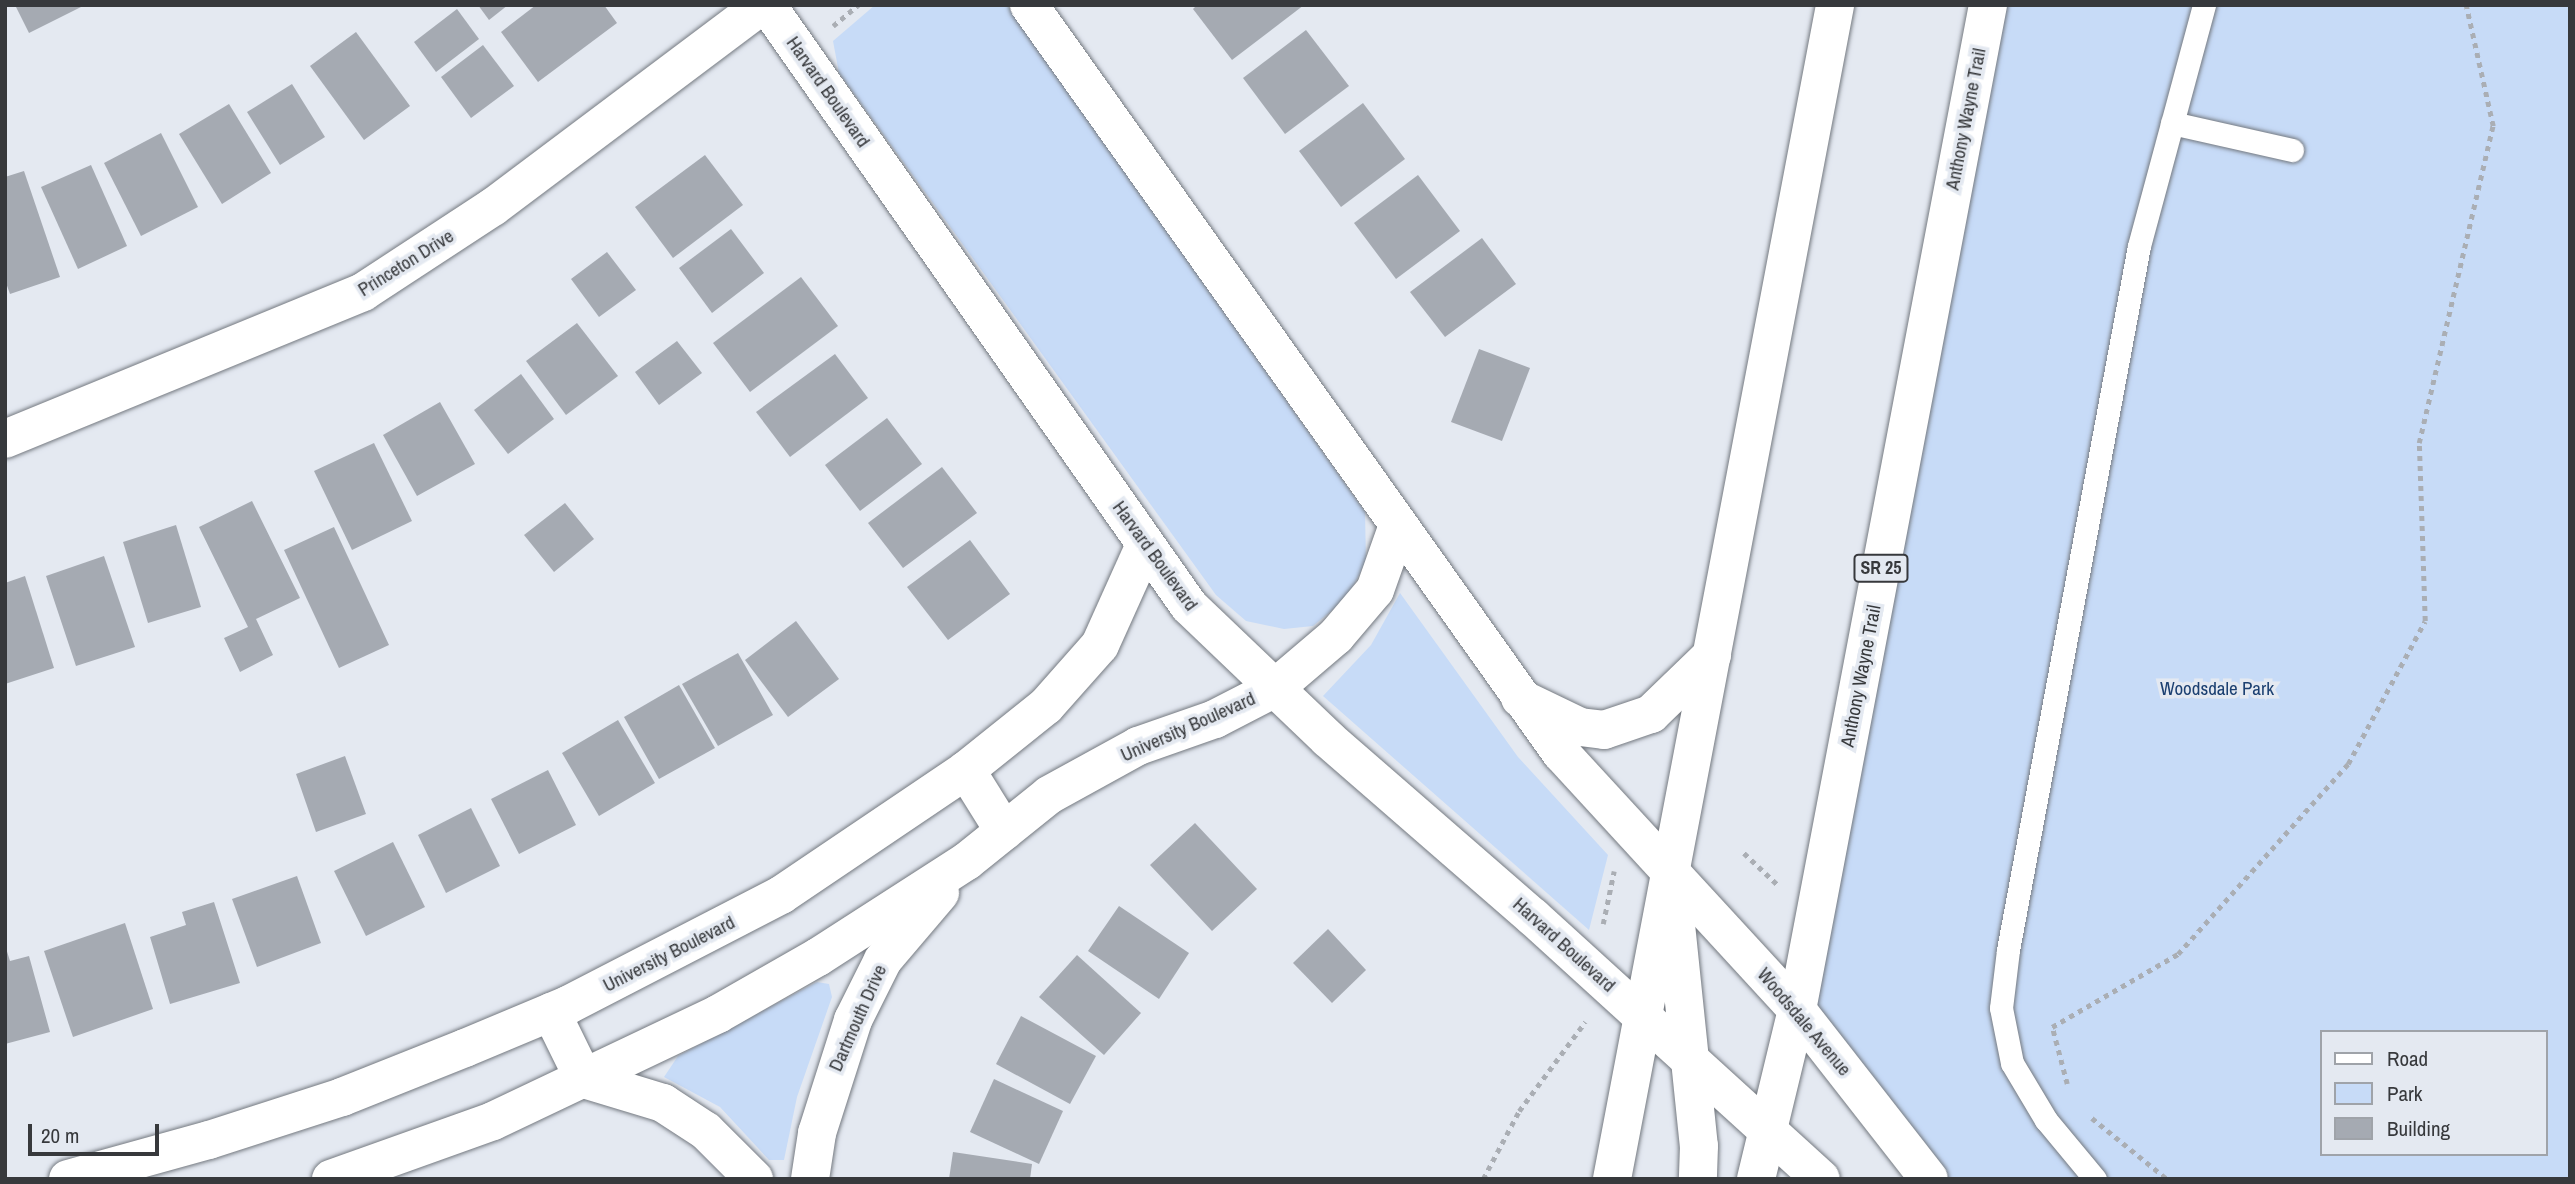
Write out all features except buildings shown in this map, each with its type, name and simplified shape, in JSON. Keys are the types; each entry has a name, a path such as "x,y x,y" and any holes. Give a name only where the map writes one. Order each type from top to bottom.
{"main road":[{"name":"Princeton Drive","path":"5,439 363,292 493,207 764,5"},
{"name":"Harvard Boulevard","path":"764,5 1189,606 1275,688 1644,1017"},
{"path":"1029,5 1520,698 1561,753 1671,872 1699,1146 1698,1179"},
{"path":"1612,1179 1835,5"},
{"name":"Anthony Wayne Trail","path":"1756,1179 1764,1129 1797,1010 1988,5"},
{"name":"University Boulevard","path":"331,1179 493,1121 718,1014 818,957 992,840 1049,795 1138,746 1215,719 1275,688 1336,636 1375,590 1397,528"},
{"name":"University Boulevard","path":"68,1179 209,1140 342,1097 551,1012 781,895 966,770 1046,706 1100,645 1145,545"},
{"path":"1520,698 1580,727 1604,730 1651,714 1712,655"},
{"path":"966,770 992,840"},
{"name":"Dartmouth Drive","path":"810,1179 833,1076 883,960 992,840"},
{"name":"Woodsdale Avenue","path":"1671,872 1797,1010 1929,1179"},
{"path":"551,1012 584,1079 663,1103 706,1131 754,1179"},
{"path":"1644,1017 1821,1179"}],"lane":[{"path":"2095,1179 2046,1120 2012,1063 2001,1009 2139,246 2204,5"},
{"path":"2172,123 2292,150"}],"path":[{"path":"833,26 858,5"},
{"path":"2068,1088 2053,1027 2178,954 2348,764 2425,621 2418,443 2493,126 2466,5"},
{"path":"1744,853 1785,892"},
{"path":"1603,927 1616,863"},
{"path":"1483,1179 1518,1111 1586,1020"},
{"path":"2082,1109 2167,1179"}],"green space":[{"path":"875,5 1007,5 1365,512 1366,562 1346,599 1313,626 1284,629 1246,621 1216,595 839,73 833,41"},
{"name":"Woodsdale Park","path":"1986,5 2570,5 2570,1179 1929,1179 1797,1010"},
{"path":"1400,593 1518,757 1608,855 1589,930 1323,696 1371,645"},
{"path":"817,982 829,984 832,997 797,1097 784,1160 769,1160 720,1107 664,1077 678,1056"}]}
